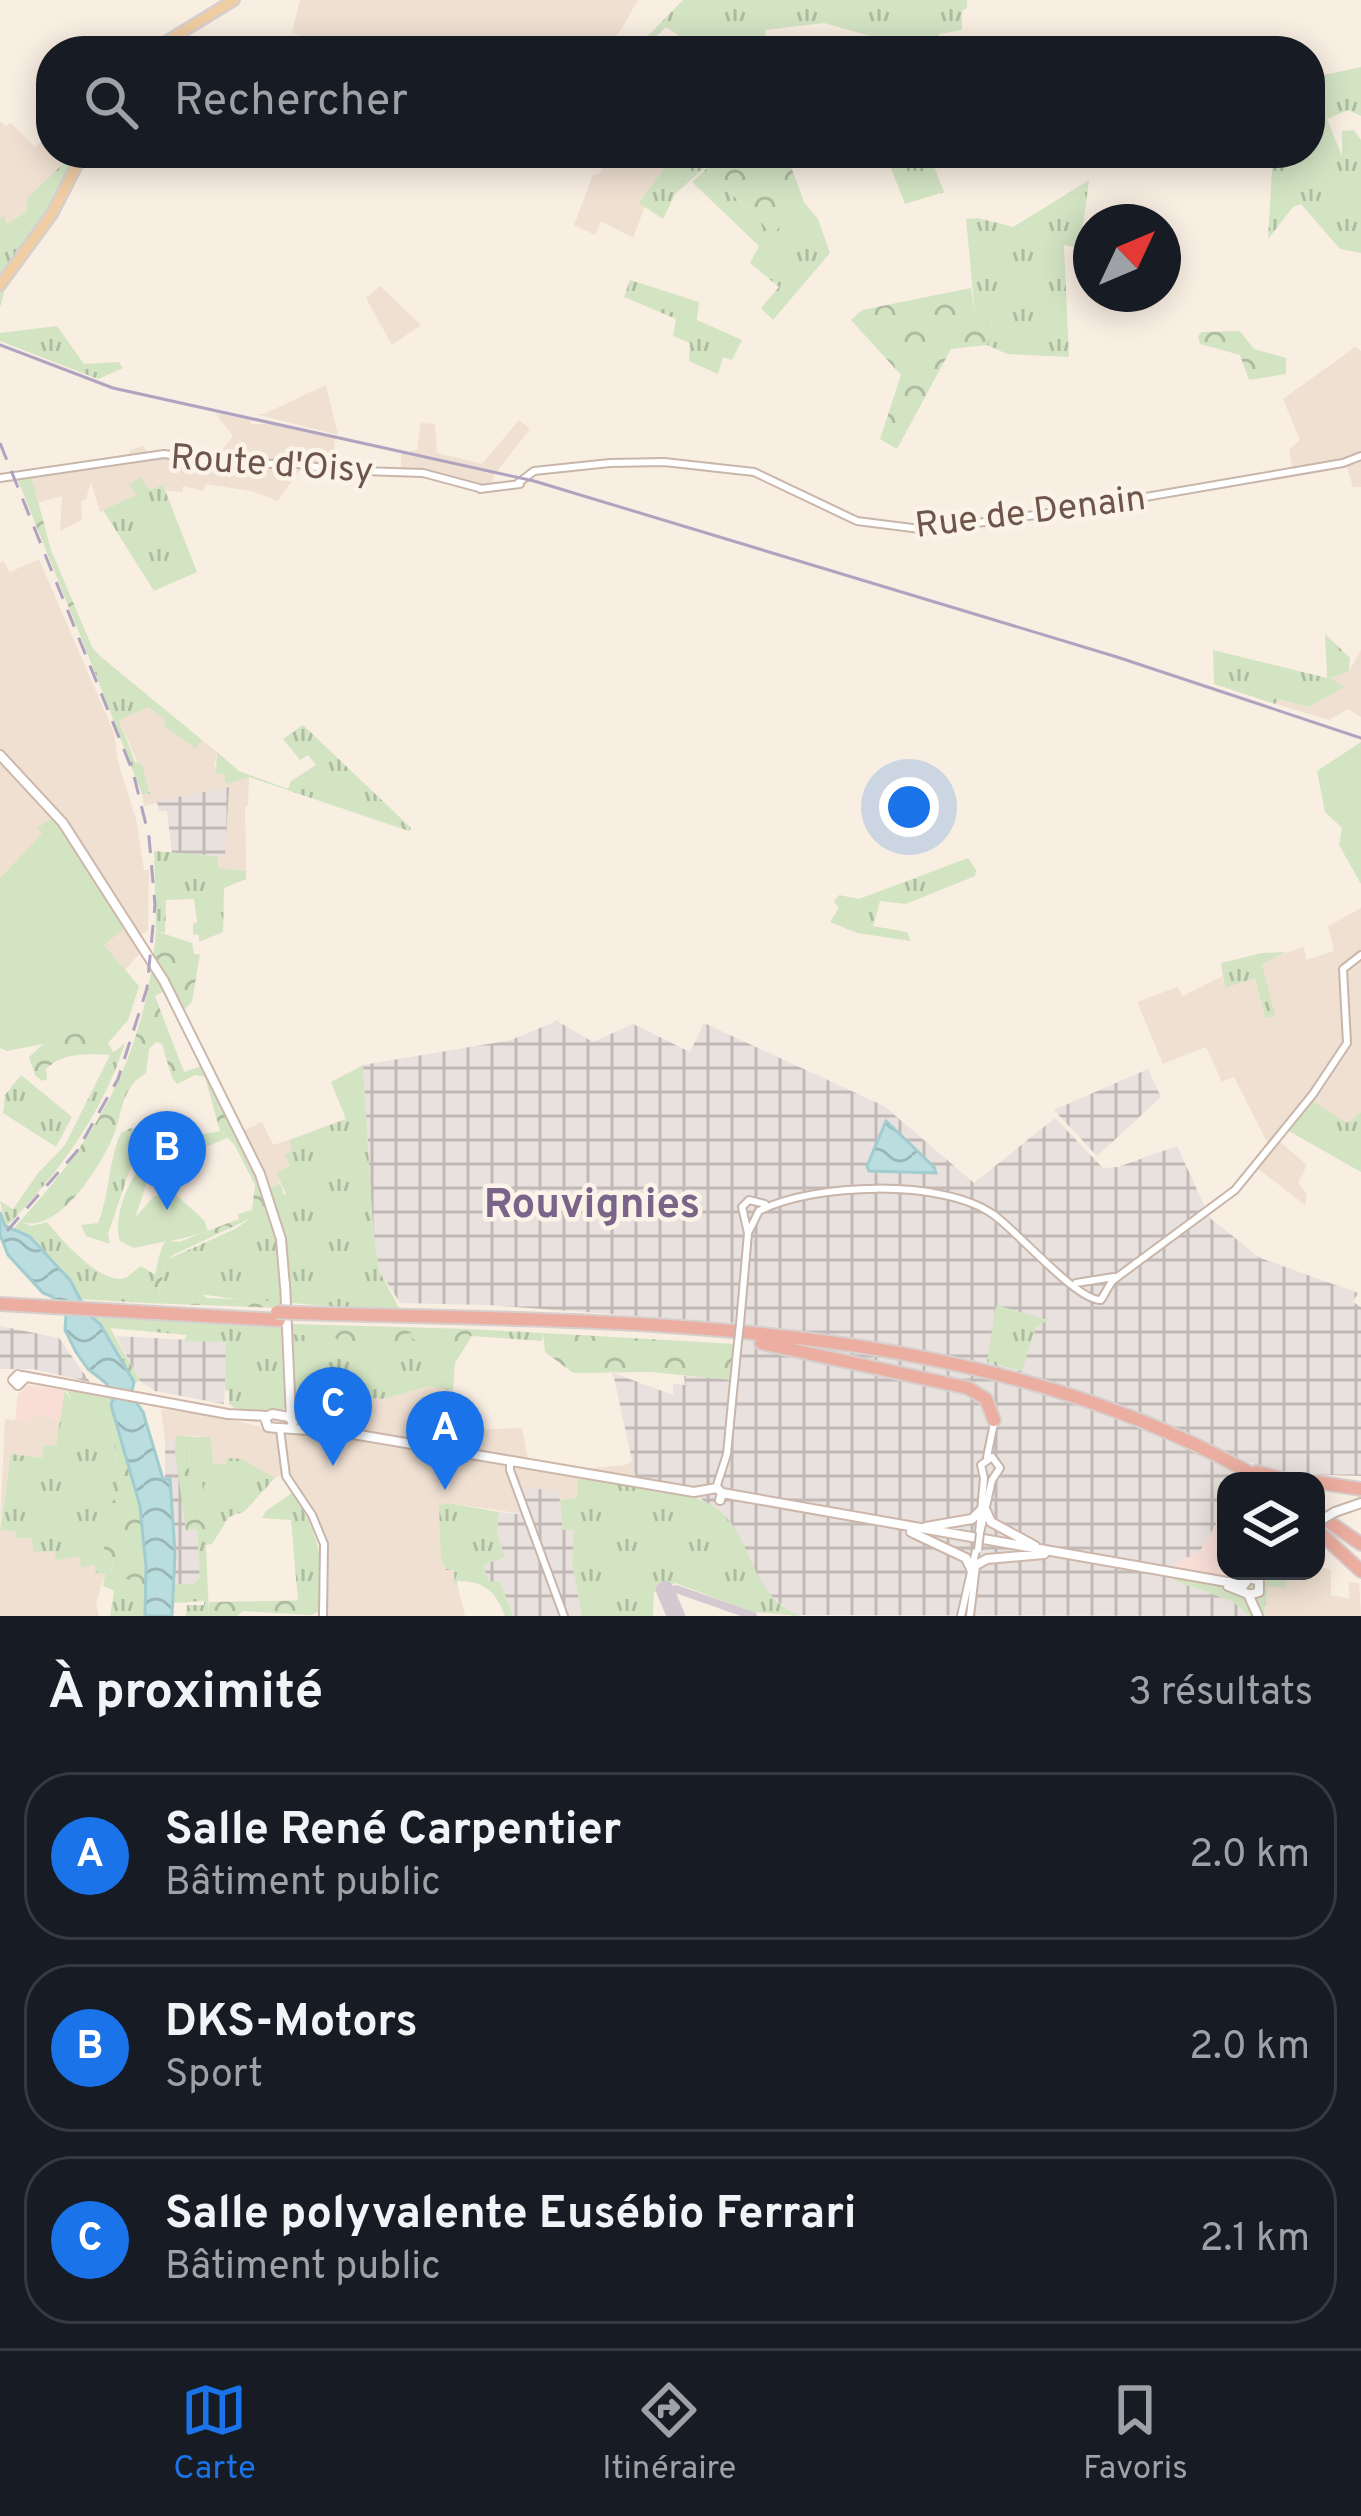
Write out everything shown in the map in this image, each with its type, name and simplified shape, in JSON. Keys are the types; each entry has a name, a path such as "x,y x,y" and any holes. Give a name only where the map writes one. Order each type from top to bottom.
{"highway":[{"path":"0,1300 761,1343 897,1362 1014,1388 1138,1428 1229,1472"},
{"path":"296,1317 654,1326 855,1347 1038,1386 1137,1419 1267,1472"},
{"path":"761,1343 968,1388 986,1399 994,1420"},
{"path":"1207,1450 1247,1472"},
{"path":"1325,1482 1361,1490"},
{"path":"1325,1517 1359,1539"},
{"path":"1325,1531 1361,1554"},
{"path":"1325,1534 1361,1571"}],"main road":[{"path":"174,36 234,0"},
{"path":"0,282 57,206 76,168"},
{"path":"0,755 72,839 163,979 268,1199 281,1239 291,1397 288,1424"},
{"path":"0,1375 717,1493 1260,1591 1257,1580"},
{"path":"1325,1519 1361,1503"},
{"path":"916,1528 972,1519 983,1511 991,1522 1046,1553"},
{"path":"853,1519 1046,1553"},
{"path":"892,1527 924,1537 966,1558 973,1567 987,1559 1046,1553"},
{"path":"1245,1589 1256,1580"},
{"path":"1245,1589 1258,1616"}],"street":[{"name":"Route d'Oisy","path":"0,478 164,454 249,466 296,463 336,470 428,473 497,490 555,468"},
{"name":"Rue de Denain","path":"555,468 617,462 760,473 857,521 928,530 1074,509 1343,463 1361,456"},
{"path":"717,1493 727,1454 754,1211 861,1189 948,1193 998,1217 1066,1280 1086,1288 1098,1301 1120,1274 1235,1190 1310,1098 1347,1045 1343,969 1361,955"},
{"path":"1086,1288 1120,1274"},
{"path":"1102,1280 1107,1289"},
{"path":"986,1459 994,1420"},
{"path":"288,1424 286,1476 310,1510 324,1547 323,1616"},
{"path":"961,1616 983,1511 981,1464 994,1457 1000,1470 983,1511"},
{"path":"512,1462 512,1475 564,1616"},
{"path":"983,1473 995,1476"},
{"path":"970,1616 973,1567"}],"shaded area":[{"path":"300,0 638,0 615,36 299,36 292,32"},
{"path":"0,121 6,126 11,123 36,146 36,168 64,168 26,212 7,224 0,219"},
{"path":"603,168 664,168 640,202 645,206 633,238 601,221 595,235 574,225 593,175"},
{"path":"380,286 421,325 392,345 366,298"},
{"path":"1355,347 1361,351 1361,487 1353,487 1346,464 1293,472 1289,450 1300,440 1283,399"},
{"path":"326,385 338,435 256,414 264,414"},
{"path":"215,413 335,438 332,473 302,467 277,501 252,491 205,484 204,491 183,486 183,492 166,491 163,485 100,512 91,482 81,501 82,520 60,531 62,496 36,503 31,471 129,455 130,450 144,446 147,453 217,456 233,436"},
{"path":"519,420 530,429 494,475 492,487 401,468 401,453 417,450 421,423 435,424 437,453 482,464"},
{"path":"39,559 114,733 144,870 149,870 148,930 139,936 141,952 125,970 104,945 125,927 51,819 38,828 43,834 0,878 0,563 10,572"},
{"path":"1361,650 1361,717 1348,709 1329,720 1276,704 1277,699 1309,707 1342,688 1328,679 1349,672"},
{"path":"149,706 166,720 165,726 195,748 202,740 217,752 214,766 224,774 235,779 249,777 246,871 218,868 218,856 225,856 220,790 144,806 142,794 150,791 119,720"},
{"path":"229,787 225,856 172,853 167,811 159,811 157,801"},
{"path":"1361,908 1361,1112 1347,1123 1311,1101 1278,1140 1307,1165 1298,1183 1307,1195 1305,1205 1253,1165 1268,1144 1234,1077 1222,1082 1206,1047 1163,1064 1137,1002 1177,987 1183,996 1223,976 1224,987 1255,978 1265,1018 1274,1016 1262,964 1265,959 1304,947 1306,960 1334,951 1328,926"},
{"path":"557,1021 593,1042 633,1024 690,1052 704,1023 884,1106 974,1183 1055,1118 1103,1168 1177,1146 1210,1218 1260,1258 1358,1293 1353,1302 1361,1307 1361,1476 1286,1472 1249,1462 1245,1472 1217,1472 1217,1522 1200,1551 1174,1564 1175,1581 1232,1601 1249,1616 795,1615 765,1591 731,1523 700,1498 638,1488 613,1373 673,1395 673,1384 685,1385 684,1376 730,1379 737,1323 400,1303 379,1270 363,1065 511,1040"},
{"path":"1148,1069 1161,1097 1097,1156 1054,1110"},
{"path":"262,1122 273,1145 289,1140 293,1152 290,1167 276,1173 280,1183 264,1190 238,1133"},
{"path":"0,1326 59,1338 90,1382 33,1369 0,1369"},
{"path":"116,1336 227,1342 224,1404 155,1391 140,1381"},
{"path":"339,1374 347,1377 352,1397 384,1399 429,1386 453,1391 451,1421 461,1423 460,1448 472,1430 522,1428 528,1459 582,1469 633,1461 638,1488 579,1478 577,1498 560,1500 559,1492 530,1515 449,1503 441,1559 446,1570 454,1570 465,1616 320,1616 320,1548 307,1514 283,1475 275,1478 227,1459 227,1464 212,1464 210,1437 177,1435 176,1441 165,1441 161,1409 216,1416 289,1434 296,1421 294,1392 301,1396 305,1386"},
{"path":"29,1385 65,1390 62,1421 33,1413 31,1422 15,1420 18,1394"},
{"path":"32,1413 62,1421 56,1446 43,1458 11,1455 0,1525 5,1419 30,1422"},
{"path":"165,1441 176,1441 186,1530 197,1529 200,1577 193,1584 174,1584"},
{"path":"518,1486 559,1492 563,1530 575,1529 572,1564 582,1616 513,1616 500,1582 489,1582 482,1564 505,1557 497,1534 499,1512 528,1515"},
{"path":"1217,1522 1217,1577 1174,1569 1173,1564 1201,1550"},
{"path":"0,1530 17,1532 17,1538 32,1538 94,1563 105,1574 96,1603 99,1616 0,1616"},
{"path":"1325,1568 1331,1570 1331,1595 1350,1599 1348,1582 1359,1583 1361,1616 1264,1616 1268,1585 1285,1588 1286,1580 1325,1580"}],"green space":[{"path":"683,0 967,0 962,30 939,36 870,36 824,23 766,30 765,36 680,36 666,27 657,36 648,36"},
{"path":"1361,67 1361,116 1348,110 1327,119 1342,156 1342,131 1354,130 1361,140 1361,253 1340,249 1301,204 1293,207 1268,239 1272,168 1325,168 1325,75"},
{"path":"59,168 81,168 6,285 0,307 0,219 4,216 7,224 26,212 28,197"},
{"path":"664,168 704,168 675,194 663,219 639,203"},
{"path":"792,168 804,202 773,234 706,169"},
{"path":"891,168 935,168 944,192 905,204"},
{"path":"706,169 772,233 804,202 818,219 830,253 773,320 761,308 779,287 750,263 759,246 692,182"},
{"path":"1089,180 1086,204 1073,204 1073,247 1064,245 1069,357 1007,354 987,345 992,318 975,314 966,219 1013,227"},
{"path":"630,280 699,302 697,320 742,340 732,360 723,357 718,374 689,361 690,343 673,336 676,319 624,297"},
{"path":"971,288 975,314 992,317 987,345 951,349 897,449 880,439 901,375 851,320 862,310"},
{"path":"57,326 84,364 119,362 123,368 98,379 0,341 0,333"},
{"path":"1240,331 1254,349 1286,358 1286,374 1249,380 1240,355 1200,344 1198,337 1201,332"},
{"path":"31,475 51,550 100,656 92,665 17,478"},
{"path":"140,477 149,490 163,485 197,572 154,591 103,510 137,495 129,485"},
{"path":"1325,634 1350,658 1349,672 1330,678 1344,687 1309,707 1278,699 1275,704 1214,684 1213,650 1327,678"},
{"path":"100,656 202,740 196,749 164,726 165,720 149,707 119,720 135,762 142,765 150,794 142,794 92,665"},
{"path":"303,725 409,831 249,777 226,784 224,774 216,773 217,752 239,771 288,789 291,781 316,765 308,755 300,760 283,739"},
{"path":"1361,742 1361,884 1339,845 1342,828 1325,812 1317,771"},
{"path":"51,819 71,841 125,928 104,945 139,986 128,1020 7,1051 0,1048 0,878 42,834 37,828"},
{"path":"154,851 218,856 218,868 246,871 246,879 224,888 223,932 199,942 199,935 193,934 197,922 194,899 166,900 165,933 156,931"},
{"path":"968,858 975,876 906,904 880,901 873,926 907,932 911,941 857,933 830,922 839,908 834,902 839,895 859,899"},
{"path":"156,931 192,943 194,954 200,954 192,1002 185,1009 171,988 155,996 184,1072 204,1065 268,1189 280,1183 289,1211 271,1221 264,1212 173,1255 166,1261 159,1293 199,1291 206,1298 281,1301 281,1308 145,1303 166,1240 179,1242 239,1219 238,1214 252,1210 255,1185 234,1144 220,1131 205,1077 195,1075 177,1084 162,1044 156,1042 149,1049 146,1073 128,1091 112,1139 87,1182 48,1219 20,1221 74,1156 115,1088 142,1015"},
{"path":"99,944 139,986 128,1020 108,1043 115,1055 61,1059 46,1069 47,1079 42,1081 29,1057 43,1044 7,1051 0,1040"},
{"path":"1285,952 1262,964 1275,1016 1265,1018 1255,978 1225,988 1221,963"},
{"path":"125,1043 104,1094 76,1142 6,1227 0,1201 13,1209 65,1145 110,1055"},
{"path":"363,1065 379,1270 401,1312 292,1303 290,1309 281,1308 280,1301 159,1294 166,1260 235,1229 286,1194 276,1173 290,1166 285,1155 292,1151 289,1140 346,1119 331,1082"},
{"path":"21,1075 72,1117 56,1147 3,1113 5,1095"},
{"path":"1311,1100 1347,1123 1361,1112 1361,1172 1287,1130"},
{"path":"139,1129 140,1134 134,1147 220,1131 227,1138 201,1149 133,1160 108,1234 110,1244 86,1236 81,1225 98,1223 117,1144 121,1133"},
{"path":"140,1169 149,1176 135,1218 154,1196 174,1193 204,1220 208,1231 134,1248 120,1241 122,1203"},
{"path":"20,1221 31,1226 47,1222 83,1260 107,1276 127,1277 141,1266 157,1276 145,1303 79,1299 69,1277 52,1258 11,1232"},
{"path":"996,1305 1048,1320 1036,1327 1022,1371 987,1362"},
{"path":"89,1315 291,1324 293,1334 335,1337 353,1353 376,1357 425,1351 405,1332 472,1336 455,1363 453,1391 429,1386 384,1399 352,1397 347,1377 339,1375 305,1386 301,1397 294,1392 283,1410 240,1412 229,1404 225,1390 226,1342 184,1341 187,1335 110,1328 140,1381 134,1382 100,1324"},
{"path":"291,1324 470,1329 472,1336 462,1337 460,1347 442,1350 427,1335 407,1333 427,1352 376,1357 354,1353 335,1337 308,1343 306,1335 292,1334"},
{"path":"470,1329 543,1333 542,1341 472,1336"},
{"path":"543,1333 735,1344 731,1380 650,1372 573,1373 545,1352"},
{"path":"65,1390 71,1401 113,1437 121,1492 111,1503 98,1507 106,1560 114,1560 110,1572 146,1586 145,1616 110,1616 114,1591 103,1586 105,1574 96,1573 94,1564 81,1568 80,1556 56,1560 55,1551 33,1552 32,1538 16,1538 16,1532 0,1530 11,1454 42,1458 44,1445 56,1446"},
{"path":"67,1390 113,1398 111,1406 140,1506 146,1586 110,1573 114,1561 106,1561 98,1507 111,1503 121,1492 113,1437 71,1401"},
{"path":"176,1435 196,1437 190,1441 189,1471 202,1476 205,1529 186,1530"},
{"path":"210,1437 213,1464 242,1459 275,1478 245,1511 229,1517 212,1544 206,1545 209,1616 186,1616 187,1605 204,1605 204,1601 174,1603 174,1584 193,1584 200,1577 197,1529 204,1529 189,1471 190,1441"},
{"path":"578,1478 669,1490 716,1508 739,1535 770,1594 800,1616 752,1612 675,1583 654,1592 653,1616 582,1616 572,1564 574,1530 563,1530 560,1500 577,1498"},
{"path":"292,1493 317,1544 321,1600 298,1601 291,1520 262,1518"},
{"path":"439,1505 499,1512 497,1534 505,1557 483,1565 489,1581 500,1582 513,1616 505,1616 498,1600 482,1586 458,1581 455,1588 454,1570 446,1570 441,1559"},
{"path":"1174,1569 1217,1580 1286,1580 1285,1588 1268,1586 1264,1616 1249,1616 1232,1601 1175,1581"},
{"path":"321,1600 320,1611 311,1615 243,1611 237,1616 209,1616 209,1602"}],"water":[{"path":"886,1121 934,1167 936,1173 869,1171"},
{"path":"0,1212 5,1226 29,1236 70,1280 134,1382 131,1395 143,1412 163,1479 170,1479 175,1553 172,1616 145,1616 140,1506 113,1399 106,1383 76,1352 65,1330 66,1316 53,1297 43,1293 8,1255 0,1235"}],"taxiway":[{"path":"670,1601 669,1593 676,1589 753,1616"}],"runway":[{"path":"665,1590 676,1616"}],"tram line":[{"path":"0,345 113,388 534,481 1117,657 1361,738"}],"railway":[{"path":"0,443 133,772 149,837 155,905 147,988 118,1079 77,1151 0,1239"}],"place":[{"name":"DKS-Motors","path":"167,1210"},
{"name":"Salle polyvalente Eusébio Ferrari","path":"333,1466"},
{"name":"Salle René Carpentier","path":"445,1490"}],"district":[{"name":"Rouvignies","path":"592,1202"}]}
